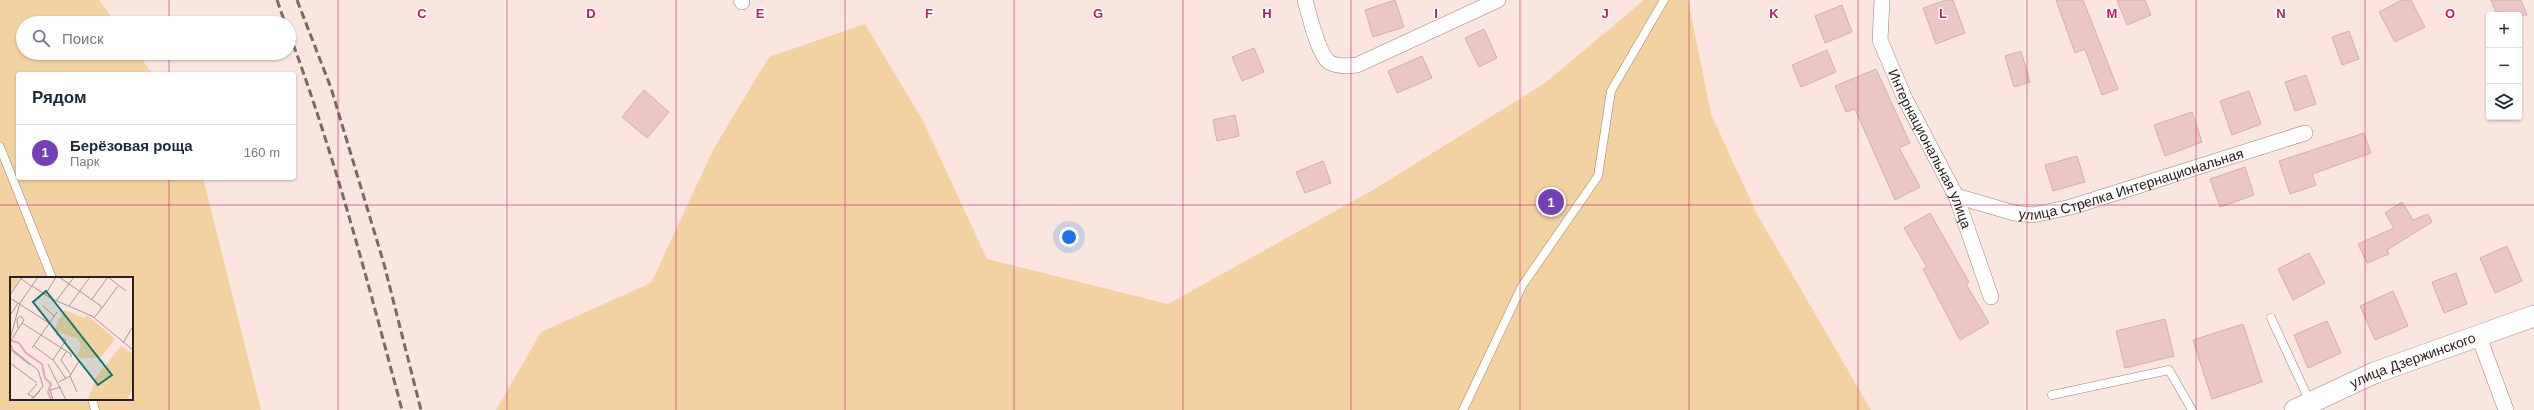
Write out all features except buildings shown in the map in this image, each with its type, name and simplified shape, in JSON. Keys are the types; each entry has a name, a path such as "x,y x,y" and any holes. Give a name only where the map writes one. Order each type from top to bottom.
{"main road":[{"name":"улица Дзержинского","path":"2303,406 2374,373 2479,337 2534,316"}],"street":[{"path":"1305,0 1323,54 1330,62 1344,66 1357,65 1498,0"},
{"name":"Интернациональная улица","path":"1882,0 1880,40 1905,100 1956,196 1990,297"},
{"name":"улица Стрелка Интернациональная","path":"1956,196 2014,213 2040,214 2071,207 2305,133"},
{"path":"2479,337 2506,410"}],"lane":[{"path":"1463,410 1522,286 1598,176 1611,91 1664,0"},
{"path":"0,148 52,277"},
{"path":"2270,318 2303,406"},
{"path":"2052,395 2169,370 2192,410"},
{"path":"92,400 95,410"}],"shaded area":[{"path":"0,0 99,0 111,16 16,16 16,60 142,60 151,72 16,72 16,180 204,180 261,410 0,410"},
{"path":"1644,0 1688,0 1711,114 1757,214 1871,410 496,410 541,332 651,283 713,150 769,57 865,24 922,119 987,259 1168,304 1373,190 1545,83"}],"railway":[{"path":"277,0 283,16"},
{"path":"297,0 331,88 384,264 421,410"},
{"path":"296,52 336,173 402,410"}],"place":[{"name":"Берёзовая роща","path":"1551,202"}]}
